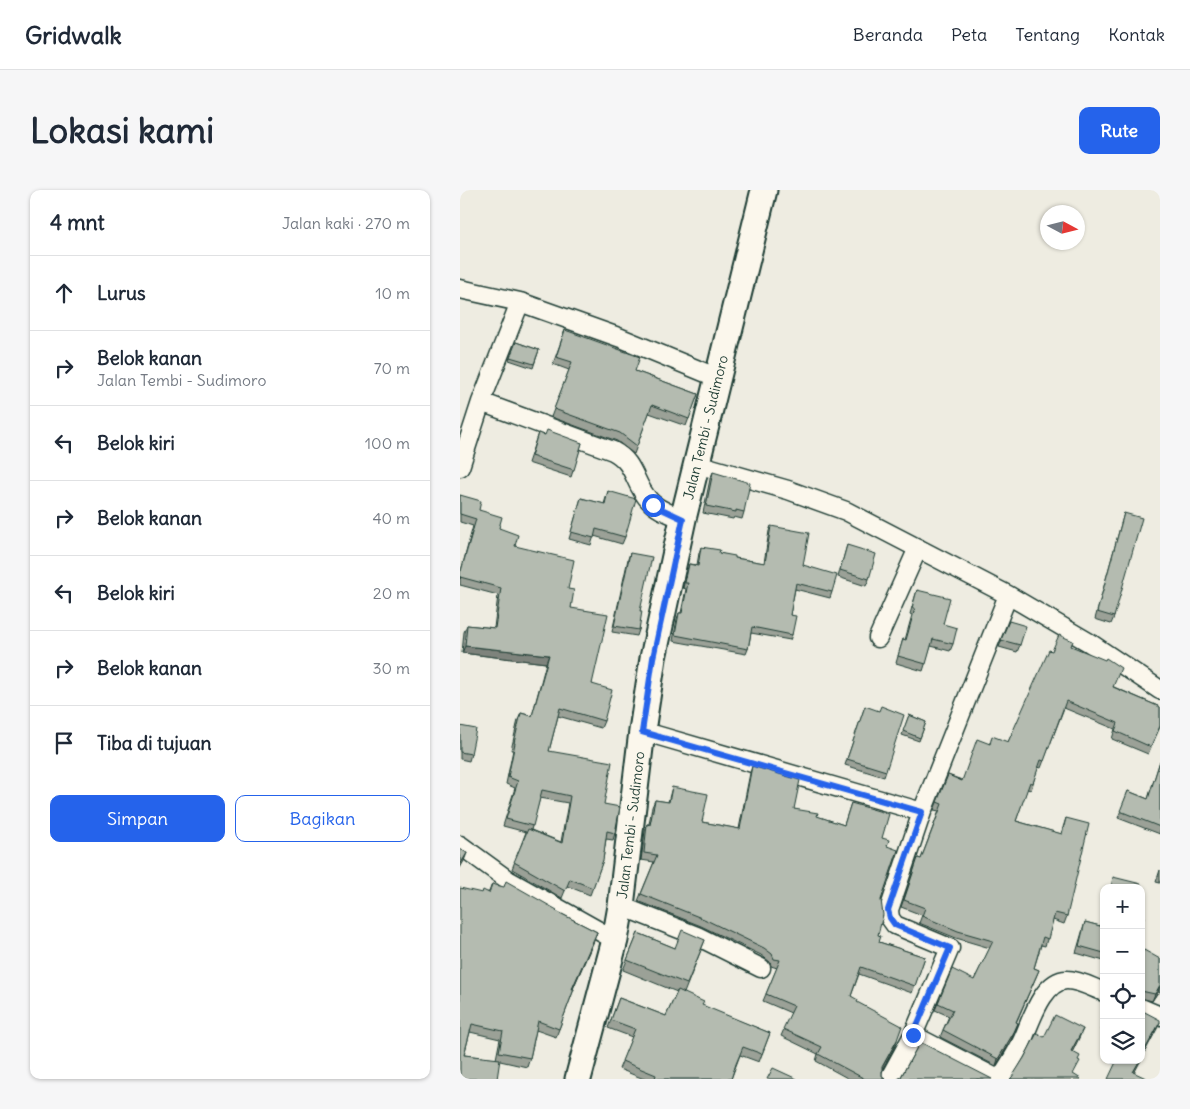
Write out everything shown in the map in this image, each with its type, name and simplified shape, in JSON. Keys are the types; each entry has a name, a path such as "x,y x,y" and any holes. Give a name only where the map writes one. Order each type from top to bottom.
{"main road":[{"name":"Jalan Tembi - Sudimoro","path":"583,1077 615,940 621,906 653,658 683,519 764,190"}],"street":[{"path":"460,289 520,302 621,338 718,378"},
{"path":"460,467 481,402 520,302"},
{"path":"481,402 622,456 632,469 648,500 659,508 683,519"},
{"path":"697,464 788,490 846,511 1008,595 1090,643 1160,690"},
{"path":"878,638 918,548"},
{"path":"889,1079 913,1035 950,948 895,925 890,918 888,910 922,812 1008,595"},
{"path":"642,732 922,812"},
{"path":"460,845 508,880 615,940"},
{"path":"621,906 697,936 761,968"},
{"path":"913,1035 999,1079 1023,1039 1044,995 1056,984 1066,980 1100,991"},
{"path":"1145,1010 1160,1016"}],"building":[{"path":"565,330 640,357 635,371 698,394 689,419 652,405 637,446 620,433 554,409 572,362 556,357"},
{"path":"516,342 539,350 534,364 510,357"},
{"path":"547,430 582,443 574,470 531,456 538,433 545,435"},
{"path":"713,472 750,483 744,512 706,506"},
{"path":"608,491 636,499 625,537 596,529 594,538 571,532 581,498 605,504"},
{"path":"460,495 481,501 479,510 502,517 499,528 518,535 515,546 574,560 568,589 574,590 571,608 608,614 592,684 612,690 604,721 560,708 549,751 612,762 604,804 620,807 615,833 607,831 603,860 593,888 570,879 565,891 514,862 528,829 562,843 570,796 542,790 533,826 506,819 518,781 508,777 521,713 532,716 549,655 465,646 467,625 495,628 501,588 460,577 460,571 476,519 460,514"},
{"path":"1124,513 1142,518 1114,617 1097,612"},
{"path":"771,526 809,533 803,565 837,575 832,592 796,583 790,615 796,616 792,635 752,627 748,649 675,635 688,583 685,583 689,564 698,566 701,547 720,550 719,553 735,556 735,558 765,563"},
{"path":"847,545 876,554 869,579 840,570"},
{"path":"630,553 652,557 640,611 642,611 639,630 614,626"},
{"path":"917,590 950,598 943,624 957,628 953,644 933,639 926,664 898,656 903,639 906,640 915,608 912,608"},
{"path":"1009,621 1026,626 1020,645 1001,640"},
{"path":"1059,635 1073,641 1071,646 1105,660 1106,658 1121,668 1113,687 1160,707 1160,726 1151,747 1115,731 1118,723 1066,701 1044,761 1041,760 1033,783 1030,782 1016,821 1062,834 1066,818 1089,824 1067,916 1055,913 1048,939 1043,937 1034,968 1039,970 1016,1022 1018,1023 1014,1032 998,1059 943,1030 953,1010 938,1003 952,969 974,980 993,941 958,931 922,916 925,908 904,900 918,858 921,859 942,804 937,802 948,775 962,781 977,739 990,744 992,736 1008,742 1049,650 1052,651"},
{"path":"865,706 879,711 881,706 904,715 886,771 847,759"},
{"path":"909,715 926,722 920,738 903,731"},
{"path":"460,726 476,729 471,754 460,752"},
{"path":"1160,761 1160,827 1120,811 1128,791 1148,799"},
{"path":"752,766 800,780 794,809 818,813 817,816 844,825 851,803 889,814 882,838 889,840 887,846 898,850 881,900 883,915 878,935 881,936 879,942 925,957 915,986 861,967 851,996 858,1000 857,1002 902,1026 897,1040 882,1067 882,1077 885,1079 865,1079 818,1054 822,1047 783,1029 794,1006 766,994 780,960 774,959 772,954 764,948 704,919 641,894 657,855 644,853 647,824 650,825 655,800 669,802 672,787 708,794 702,822 740,829"},
{"path":"460,849 467,853 460,865"},
{"path":"1113,877 1141,884 1112,884"},
{"path":"506,881 556,911 597,932 572,989 574,989 559,1029 538,1021 530,1058 499,1052 503,1031 472,1024 464,1055 500,1059 497,1079 460,1079 460,888 482,893 483,890 489,893 492,884 504,887"},
{"path":"1085,922 1100,926 1100,952 1079,946"},
{"path":"682,930 705,940 687,984 627,960 638,933 675,948"},
{"path":"1145,951 1160,959 1160,985 1155,994 1145,992"},
{"path":"678,990 704,1002 702,1005 770,1033 762,1054 743,1047 731,1079 658,1079 655,1078 656,1075 622,1061 635,1029 611,1020 619,998 666,1016"},
{"path":"1145,1012 1160,1020 1145,1050"},
{"path":"1055,1015 1083,1029 1071,1051 1080,1056 1078,1060 1080,1061 1073,1074 1081,1079 1010,1079 1037,1033 1044,1037"},
{"path":"920,1042 992,1079 898,1079 901,1077"},
{"path":"1115,1064 1138,1064 1133,1072 1148,1079 1108,1079"},
{"path":"773,1068 797,1079 767,1079"}],"route":[{"path":"653,505 683,519 653,658 642,732 922,812 888,910 890,918 895,925 950,948 913,1035"}]}
